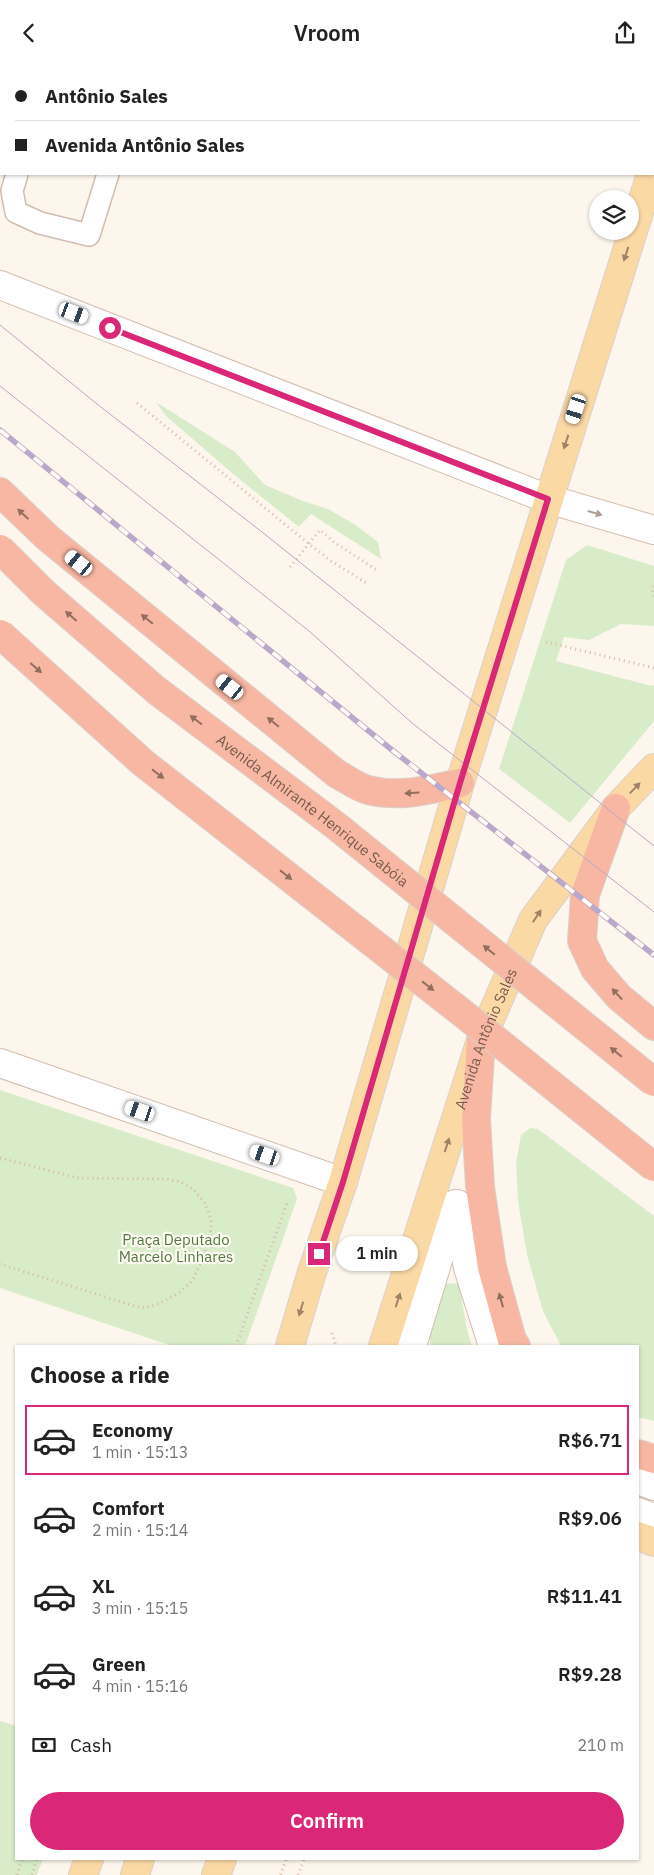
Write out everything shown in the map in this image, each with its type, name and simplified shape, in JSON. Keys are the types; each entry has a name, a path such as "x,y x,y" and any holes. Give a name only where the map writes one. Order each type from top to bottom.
{"highway":[{"path":"0,492 48,538 337,774 366,789 392,794 420,793 460,783"},
{"name":"Avenida Almirante Henrique Sabóia","path":"0,549 43,592 156,690 335,825 654,1082"},
{"path":"0,635 142,761 461,1012 654,1167"},
{"path":"616,808 585,895 582,941 595,969 619,997 654,1026"},
{"path":"481,1040 476,1118 480,1187 492,1267 512,1340 515,1345"},
{"path":"639,1454 654,1459"}],"main road":[{"path":"290,1345 312,1272 343,1182 460,783 651,175"},
{"name":"Avenida Antônio Sales","path":"383,1345 481,1040 533,920 616,808 654,768"},
{"path":"639,1536 654,1542"},
{"path":"83,1875 89,1860"},
{"path":"135,1875 140,1860"},
{"path":"216,1875 222,1860"}],"street":[{"path":"0,285 548,499 654,530"},
{"path":"0,1063 343,1182"},
{"path":"412,1345 455,1204 457,1204 468,1268 493,1345"},
{"path":"639,1480 654,1485"},
{"path":"639,1512 654,1518"}],"lane":[{"path":"17,175 12,191 16,212 40,223 89,235 108,175"}],"path":[{"path":"138,403 309,544 331,561 368,584"},
{"path":"290,567 320,530 335,543 377,570"},
{"path":"654,586 652,592 654,596"},
{"path":"546,642 654,667"},
{"path":"0,1158 78,1178 165,1179 181,1182 194,1190 205,1203 211,1219 211,1230 204,1254 192,1281 179,1293 156,1305 141,1308 0,1264"},
{"path":"236,1345 288,1201 286,1193"},
{"path":"17,1875 22,1860"},
{"path":"32,1875 37,1860"},
{"path":"280,1875 286,1860"},
{"path":"298,1875 304,1860"}],"green space":[{"path":"156,402 235,452 265,485 328,509 354,524 378,542 381,559 311,514 299,527 166,416"},
{"path":"587,545 654,566 654,626 621,624 589,640 564,637 556,661 654,685 654,721 570,823 499,769 566,560"},
{"name":"Praça Deputado Marcelo Linhares","path":"0,1090 293,1188 297,1199 245,1345 169,1345 0,1288"},
{"path":"530,1128 538,1129 654,1216 654,1421 639,1417 639,1345 560,1345 543,1311 527,1255 518,1201 516,1163 521,1135"},
{"path":"459,1283 467,1330 472,1345 430,1345 430,1331 442,1284"},
{"path":"0,1721 15,1726 15,1860 43,1860 37,1875 0,1875"}],"tram line":[{"path":"0,325 654,846"},
{"path":"0,386 309,631 412,723 654,912"}],"railway":[{"path":"0,430 392,750 654,955"}],"route":[{"path":"110,328 548,499 460,783 343,1182 319,1254"}]}
